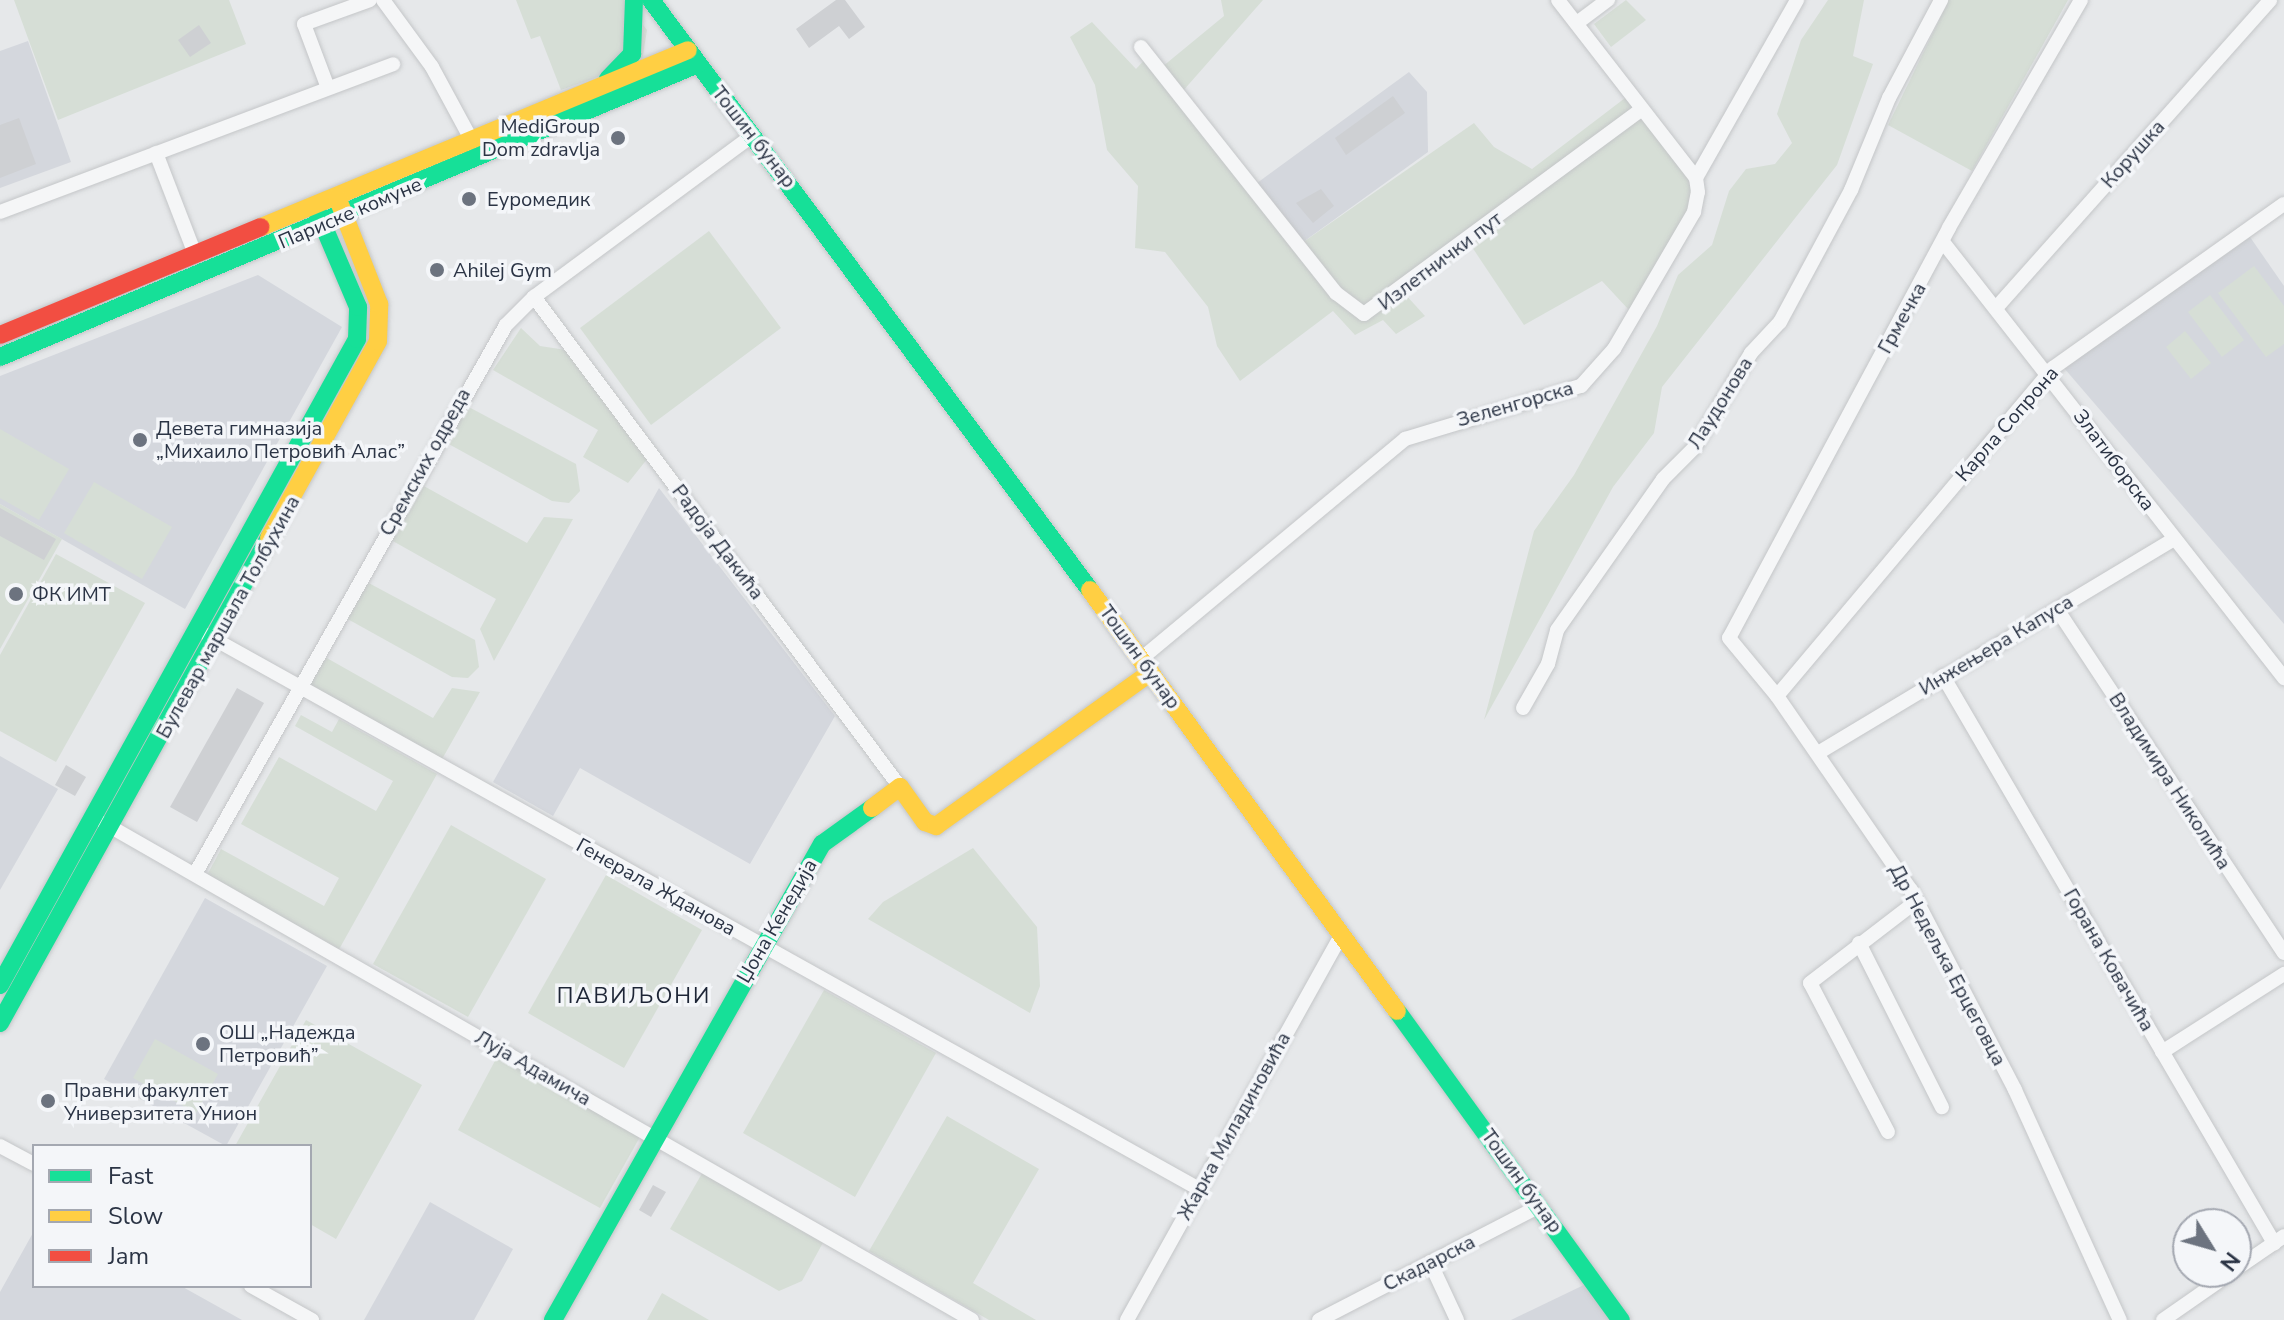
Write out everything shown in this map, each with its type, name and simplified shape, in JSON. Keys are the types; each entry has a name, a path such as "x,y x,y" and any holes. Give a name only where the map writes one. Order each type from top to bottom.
{"main road":[{"path":"595,89 632,54 634,0"},
{"name":"Тошин бунар","path":"651,0 1146,665 1621,1320"},
{"name":"Париске комуне","path":"0,335 595,89 693,57"},
{"name":"Париске комуне","path":"0,357 323,226 693,57"},
{"name":"Булевар маршала Толбухина","path":"0,1023 217,641 378,341 379,304 337,197"},
{"name":"Булевар маршала Толбухина","path":"0,985 357,339 358,307 315,206"},
{"path":"900,787 925,822 936,826 1146,665"},
{"name":"Џона Кенедија","path":"553,1320 822,844 900,787"}],"street":[{"path":"328,88 304,24 370,0"},
{"path":"383,0 432,67 472,141"},
{"path":"1558,0 1696,178 1797,0"},
{"path":"1577,23 1608,0"},
{"name":"Лаудонова","path":"1523,708 1548,664 1557,630 1663,479 1694,448 1751,353 1780,322 1851,190 1889,98 1941,0"},
{"name":"Грмечка","path":"1729,638 1943,242 2081,0"},
{"name":"Корушка","path":"1996,308 2270,0"},
{"name":"Излетнички пут","path":"1141,47 1336,293 1364,314 1641,110"},
{"path":"0,212 393,64"},
{"name":"Сремских одреда","path":"195,874 480,365 534,297 753,135"},
{"path":"156,153 195,254"},
{"name":"Зеленгорска","path":"1146,665 1405,439 1581,386 1614,349 1687,225 1698,192 1696,178"},
{"name":"Карла Сопрона","path":"1777,696 2048,373 2284,204"},
{"name":"Златиборска","path":"1943,242 2284,678"},
{"name":"Радоја Дакића","path":"534,297 900,787"},
{"name":"Инжењера Капуса","path":"1818,753 2174,539"},
{"name":"Владимира Николића","path":"2057,609 2284,953"},
{"name":"Генерала Жданова","path":"198,630 1199,1189"},
{"name":"Др Недељка Ерцеговца","path":"1729,638 1777,696 1818,753 1917,901 2015,1090 2120,1320"},
{"name":"Горана Ковачића","path":"1943,676 2162,1052 2279,1239"},
{"name":"Луја Адамича","path":"93,816 972,1320"},
{"path":"1888,1132 1810,983 1917,901"},
{"name":"Жарка Миладиновића","path":"1127,1320 1342,933"},
{"path":"1859,943 1942,1107"},
{"path":"2162,1052 2284,974"},
{"path":"0,1146 32,1163"},
{"name":"Скадарска","path":"1319,1320 1540,1206"},
{"path":"2252,1258 2279,1239"},
{"path":"1430,1262 1457,1320"},
{"path":"255,1288 312,1320"},
{"path":"2163,1320 2209,1288"}],"shaded area":[{"path":"14,0 229,0 246,44 58,120"},
{"path":"516,0 624,0 647,30 642,61 561,90 540,36 531,39"},
{"path":"1221,0 1263,0 1182,92 1299,245 1474,123 1494,147 1532,169 1629,95 1698,192 1643,299 1628,309 1602,281 1524,325 1470,244 1405,294 1425,316 1396,334 1383,320 1355,335 1333,311 1240,381 1217,346 1208,307 1165,252 1135,248 1138,186 1107,150 1095,85 1070,37 1092,22 1136,69 1150,54 1162,67 1224,16"},
{"path":"1626,0 1646,20 1611,47 1594,24"},
{"path":"1828,0 1864,0 1853,56 1873,64 1837,165 1662,387 1654,433 1613,487 1484,720 1534,531 1574,475 1657,326 1678,275 1712,245 1729,191 1746,169 1775,164 1792,143 1777,114 1801,40"},
{"path":"1949,0 2068,0 1972,171 1888,125"},
{"path":"28,41 71,162 0,188 0,51"},
{"path":"1409,72 1427,92 1428,152 1299,245 1253,186"},
{"path":"709,231 781,328 651,425 580,328"},
{"path":"2250,237 2284,286 2284,624 2064,368"},
{"path":"2254,266 2284,306 2284,344 2266,357 2218,293"},
{"name":"Девета гимназија „Михаило Петровић Алас”","path":"258,275 342,327 185,609 0,504 0,376"},
{"path":"2210,295 2244,340 2222,357 2188,312"},
{"path":"521,328 540,346 566,350 648,458 628,483 583,457 598,430 493,370"},
{"path":"2185,331 2211,363 2191,379 2166,347"},
{"path":"465,405 576,464 580,491 569,503 552,501 445,442"},
{"path":"0,429 69,469 39,520 0,498"},
{"path":"94,482 172,527 142,579 64,533"},
{"path":"422,485 527,543 544,517 573,519 494,661 480,629 496,599 391,540"},
{"path":"659,488 835,716 750,864 580,768 553,816 493,782"},
{"name":"ФК ИМТ","path":"0,504 62,539 0,649"},
{"path":"56,554 145,603 56,762 0,731 0,655"},
{"path":"365,581 475,640 479,667 468,678 452,677 344,617"},
{"path":"325,657 433,718 452,688 480,692 441,761 308,686"},
{"path":"301,715 332,732 339,719 437,774 337,953 205,879 221,849 324,906 339,878 241,824 279,757 376,811 393,781 295,726"},
{"path":"0,756 58,789 0,890"},
{"path":"451,825 546,879 468,1017 373,964"},
{"path":"973,848 1037,927 1040,986 1030,1013 868,919 883,902"},
{"path":"606,875 702,930 624,1068 528,1013"},
{"name":"ОШ „Надежда Петровић”","path":"205,898 327,966 227,1144 104,1079"},
{"path":"824,990 936,1053 855,1197 743,1133"},
{"path":"306,1020 422,1085 336,1239 312,1225 312,1144 236,1144"},
{"path":"155,1039 218,1074 196,1113 133,1078"},
{"path":"497,1057 640,1137 600,1208 458,1130"},
{"path":"947,1116 1039,1169 973,1283 1036,1320 989,1320 869,1251"},
{"path":"704,1170 825,1239 802,1281 779,1291 670,1229"},
{"path":"430,1202 513,1249 474,1320 364,1320"},
{"path":"32,1235 32,1288 185,1288 242,1320 0,1320 0,1292"},
{"path":"1588,1283 1614,1320 1511,1320"},
{"path":"662,1293 709,1320 647,1320"}],"building":[{"path":"836,0 845,0 865,27 849,39 839,26 809,48 796,29"},
{"path":"199,25 211,43 190,57 178,40"},
{"path":"1393,96 1405,113 1346,155 1335,138"},
{"path":"19,118 36,164 0,178 0,125"},
{"path":"1321,189 1334,206 1313,223 1296,203"},
{"name":"ФК ИМТ","path":"0,508 56,539 44,560 0,536"},
{"path":"237,688 264,703 197,822 170,807"},
{"path":"66,765 86,777 75,796 55,785"},
{"path":"653,1185 666,1192 651,1217 639,1210"}],"traffic: fast":[{"path":"608,79 632,54 634,0"},
{"path":"651,0 1090,590"},
{"path":"0,357 698,64"},
{"path":"0,985 357,339 358,307 315,206"},
{"path":"0,1023 269,538"},
{"path":"553,1320 822,844 872,808"},
{"path":"1397,1011 1621,1320"}],"traffic: slow":[{"path":"261,227 688,50"},
{"path":"269,538 378,341 379,304 337,197"},
{"path":"1090,590 1397,1011"},
{"path":"872,808 900,787 925,822 936,826 1151,672"}],"traffic: jam":[{"path":"0,335 261,227"}],"place":[{"name":"MediGroup Dom zdravlja","path":"618,138"},
{"name":"Еуромедик","path":"469,199"},
{"name":"Ahilej Gym","path":"437,270"},
{"name":"Девета гимназија „Михаило Петровић Алас”","path":"140,440"},
{"name":"ФК ИМТ","path":"16,594"},
{"name":"ОШ „Надежда Петровић”","path":"203,1044"},
{"name":"Правни факултет Универзитета Унион","path":"48,1101"}],"district":[{"name":"ПАВИЉОНИ","path":"634,997"}]}
